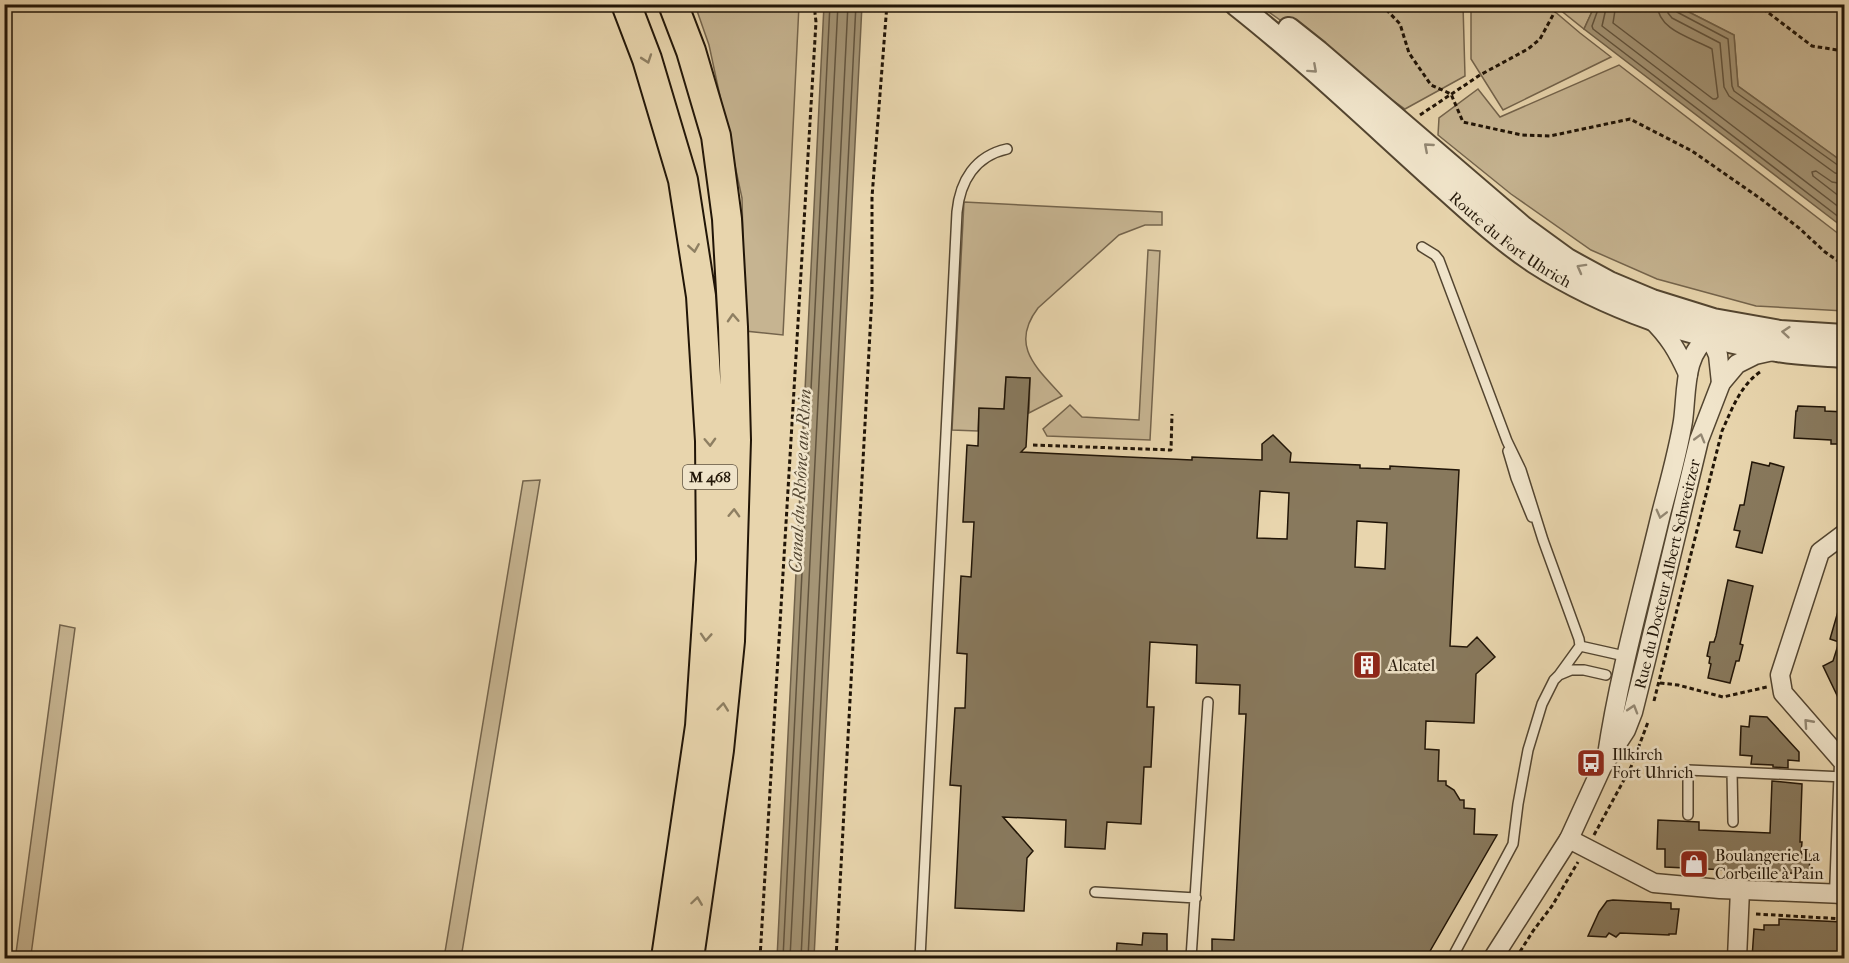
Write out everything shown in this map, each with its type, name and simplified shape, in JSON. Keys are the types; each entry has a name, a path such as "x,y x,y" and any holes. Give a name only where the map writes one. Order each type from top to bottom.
{"main road":[{"name":"M 468","path":"626,4 647,58 683,180 701,296 710,441 711,560 700,726 666,958"},
{"name":"M 468","path":"673,4 692,51 716,136 727,219 736,440 730,641 719,750 689,958"}],"street":[{"name":"Route du Fort Uhrich","path":"1236,4 1280,39 1492,230 1535,261 1580,287 1649,317 1712,329 1778,350 1845,356"},
{"name":"Route du Fort Uhrich","path":"1257,4 1318,52 1523,228 1567,260 1609,283 1712,329 1845,336"},
{"path":"1649,317 1667,333 1688,374"},
{"name":"Rue du Docteur Albert Schweitzer","path":"1606,760 1626,657 1680,436 1688,374 1693,356 1712,329"},
{"name":"Rue du Docteur Albert Schweitzer","path":"1712,329 1718,355 1720,383"},
{"name":"Rue du Docteur Albert Schweitzer","path":"1493,958 1569,839 1606,760 1626,730 1633,712 1699,440 1720,383 1737,364 1755,355 1778,350"},
{"path":"1569,839 1654,883 1740,890 1842,894 1844,763 1783,693 1780,684 1781,666 1820,552 1845,534"},
{"path":"1737,958 1740,890"}],"lane":[{"path":"920,958 959,193 970,171 989,156 1007,149"},
{"path":"1422,247 1439,260 1507,441 1521,470 1538,527 1580,639 1580,646 1554,680 1542,704 1528,750 1513,844 1452,958"},
{"path":"1580,646 1646,660"},
{"path":"1559,675 1566,671 1584,670 1606,675"},
{"path":"1191,958 1208,702"},
{"path":"1688,815 1688,770 1844,777"},
{"path":"1732,772 1734,822"},
{"path":"1095,892 1196,898"}],"path":[{"path":"760,958 816,22 814,4"},
{"path":"836,958 872,295 872,197 887,4"},
{"path":"1381,4 1400,24 1409,53 1431,86 1451,94 1463,122 1522,135 1550,136 1630,119 1692,151 1761,200 1825,252 1845,265"},
{"path":"1420,115 1480,75 1528,50 1540,39 1559,4"},
{"path":"1757,4 1812,46 1845,51"},
{"path":"1033,445 1171,450 1172,414"},
{"path":"1660,683 1678,685 1723,697 1780,684"},
{"path":"1516,958 1552,906 1581,858"},
{"path":"1739,914 1845,919"}],"shaded area":[{"path":"695,5 799,5 783,335 745,331 742,198 709,45"},
{"path":"1259,5 1463,5 1465,76 1405,109"},
{"path":"1471,5 1547,5 1611,57 1503,110 1471,59"},
{"path":"1554,5 1595,5 1584,29"},
{"path":"1675,5 1844,5 1844,163 1738,86 1734,35"},
{"path":"1619,65 1844,238 1844,311 1756,306 1657,279 1591,250 1511,194 1438,135 1439,118 1478,89 1500,117"},
{"path":"964,202 1162,212 1162,225 1145,225 1119,235 1038,308 1030,322 1026,334 1026,345 1030,356 1062,396 1029,413 1030,378 1006,377 1004,409 979,409 978,431 952,430"},
{"path":"1148,250 1160,251 1150,440 1047,436 1043,429 1070,405 1082,417 1139,420"},
{"path":"540,480 461,958 444,958 523,481"},
{"path":"60,625 75,628 31,955 16,953"}],"water":[{"path":"824,5 862,5 814,958 777,958"},
{"path":"1595,5 1675,5 1734,35 1738,86 1844,163 1844,228 1584,29"}],"building":[{"name":"Alcatel","path":"1006,377 1030,378 1026,447 1021,452 1192,460 1192,457 1262,460 1262,444 1273,435 1291,453 1290,462 1360,465 1360,468 1390,469 1390,466 1459,470 1450,646 1467,647 1477,637 1495,657 1476,674 1474,723 1426,721 1425,749 1439,750 1438,781 1446,781 1446,785 1454,790 1460,800 1464,800 1464,808 1475,809 1474,834 1497,835 1426,958 1212,958 1212,939 1234,940 1246,714 1239,714 1240,685 1196,683 1197,645 1150,642 1147,707 1154,707 1151,767 1144,767 1141,824 1107,822 1105,849 1065,847 1066,820 1003,817 1033,851 1027,858 1024,911 955,908 961,786 950,785 955,708 965,708 967,654 957,653 961,576 971,577 974,522 963,522 967,445 978,446 979,408 1004,409","holes":["1260,491 1289,493 1287,539 1257,538","1357,521 1387,523 1385,569 1355,567"]},
{"path":"1798,406 1825,407 1825,411 1845,412 1845,444 1831,444 1831,440 1794,438"},
{"path":"1752,462 1784,467 1762,553 1736,547 1740,531 1734,530 1740,505 1744,505"},
{"path":"1728,580 1753,586 1740,644 1743,645 1730,683 1708,678 1711,664 1709,663 1710,657 1707,656 1710,642 1714,642 1716,636"},
{"path":"1841,601 1845,601 1845,712 1823,666 1833,661 1839,642 1830,639"},
{"path":"1750,716 1767,717 1799,752 1799,761 1788,760 1788,768 1773,767 1773,765 1751,764 1752,756 1740,755 1741,726 1749,727"},
{"path":"1772,781 1802,784 1801,854 1809,854 1810,874 1665,867 1665,849 1657,849 1658,820 1699,822 1699,830 1770,833"},
{"path":"1607,901 1671,903 1671,909 1679,909 1676,934 1620,933 1616,937 1609,933 1606,937 1588,936 1599,912"},
{"path":"1779,919 1843,922 1842,958 1752,958 1754,929 1764,930 1764,925 1779,925"},
{"path":"1143,933 1167,934 1167,958 1116,958 1117,943 1142,945"}],"place":[{"name":"Alcatel","path":"1367,665"},
{"name":"Illkirch Fort Uhrich","path":"1591,763"},
{"name":"Boulangerie La Corbeille à Pain","path":"1694,864"}],"water label":[{"name":"Canal du Rhône au Rhin","path":"800,481"}]}
